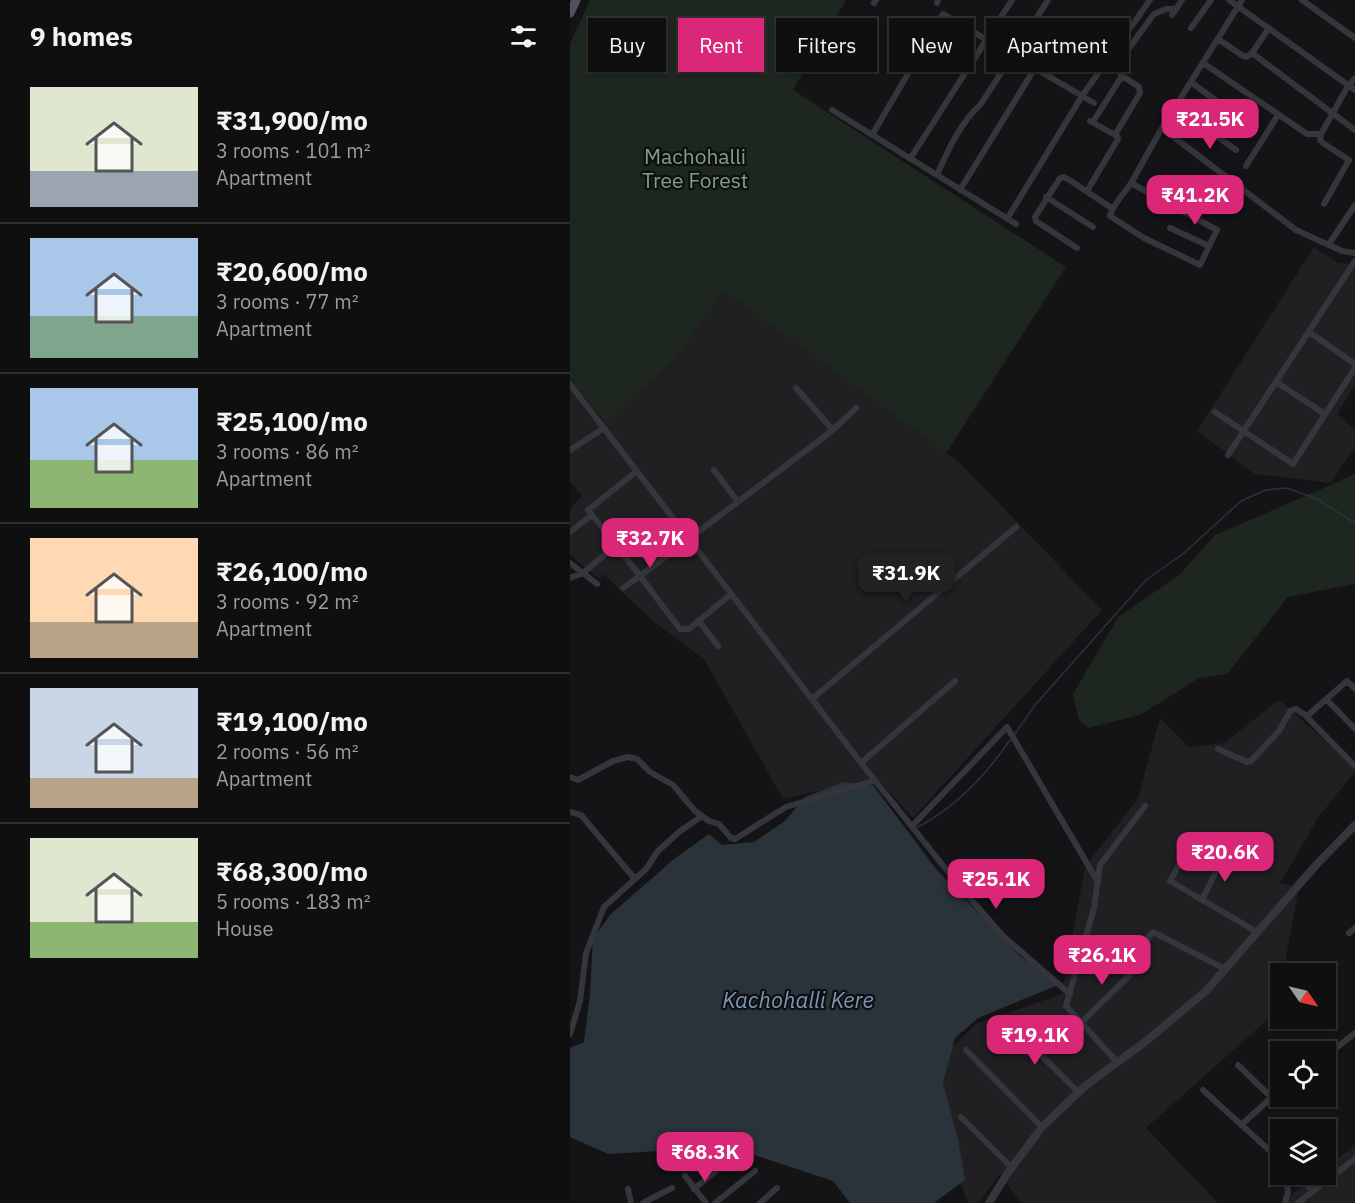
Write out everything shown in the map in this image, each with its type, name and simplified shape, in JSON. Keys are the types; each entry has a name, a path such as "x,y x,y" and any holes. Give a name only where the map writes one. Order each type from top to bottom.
{"main road":[{"path":"570,13 576,0"}],"street":[{"path":"1001,18 1012,0"},
{"path":"1036,18 1048,0"},
{"path":"1007,219 1082,96 1150,0"},
{"path":"1115,135 1140,93 1139,87 1122,77 1117,64 1120,56 1127,51 1154,14 1166,9 1174,12 1182,0"},
{"path":"1191,28 1211,0"},
{"path":"1229,0 1240,3 1269,28 1355,90"},
{"path":"1302,0 1355,38"},
{"path":"1131,183 1217,230 1200,265 1144,238 1110,216 1175,106 1240,3"},
{"path":"872,135 943,14 986,39"},
{"path":"1218,39 1247,57 1269,28"},
{"path":"910,159 986,42"},
{"path":"1252,53 1355,130"},
{"path":"1203,63 1307,134 1321,134"},
{"path":"937,176 957,136 1001,72"},
{"path":"960,190 1033,72"},
{"path":"1042,72 1094,102"},
{"path":"1087,191 1118,141 1117,136 1091,122 1122,77"},
{"path":"1324,204 1348,160 1323,143 1320,140 1321,134 1348,86 1355,78"},
{"path":"1191,82 1251,127"},
{"path":"1175,106 1236,150"},
{"path":"831,110 1016,224"},
{"path":"1245,166 1278,115"},
{"path":"1162,128 1296,230 1342,251 1355,253"},
{"path":"1077,248 1036,221 1035,218 1046,197 1060,178 1064,177 1113,209"},
{"path":"1046,197 1093,227"},
{"path":"1329,244 1355,205"},
{"path":"1170,228 1209,246"},
{"path":"1228,455 1355,261"},
{"path":"1348,272 1355,277"},
{"path":"1215,412 1293,464 1355,366 1309,332"},
{"path":"1276,382 1325,414"},
{"path":"570,384 873,780 961,888 1004,936 1070,994"},
{"path":"796,388 833,430"},
{"path":"623,588 833,430 856,408"},
{"path":"570,450 604,428"},
{"path":"714,470 738,502"},
{"path":"637,471 588,510 680,629 690,629 731,594"},
{"path":"570,531 592,515"},
{"path":"812,699 1016,526"},
{"path":"570,578 583,573 616,545"},
{"path":"570,563 597,584"},
{"path":"699,621 718,646"},
{"path":"861,763 955,681"},
{"path":"1305,716 1347,681 1355,689"},
{"path":"1327,699 1355,729"},
{"path":"1218,749 1247,762 1251,761 1279,731 1290,711 1296,709 1355,766"},
{"path":"915,829 1007,727 1098,882"},
{"path":"570,777 578,780 614,761 628,757 637,759 655,775 673,785 702,816 719,824 731,838 735,839 786,807 873,780"},
{"path":"1118,1063 1066,1006 1094,908 1100,865 1145,806"},
{"path":"570,812 581,815 635,879"},
{"path":"570,1034 573,1013 580,1001 586,953 604,907 646,868 658,851 702,816"},
{"path":"993,1201 1012,1168 1042,1127 1078,1092 1118,1063 1206,991 1317,864 1355,825"},
{"path":"1190,845 1170,881 1257,932"},
{"path":"1202,900 1222,857"},
{"path":"1349,933 1355,928"},
{"path":"1081,1023 1139,966 1148,938 1153,932 1225,969"},
{"path":"1010,1023 1078,1092"},
{"path":"1336,1048 1355,1033"},
{"path":"966,1050 1042,1127"},
{"path":"1238,1065 1270,1096"},
{"path":"1203,1090 1270,1151"},
{"path":"1241,1125 1270,1100"},
{"path":"961,1117 1012,1168"},
{"path":"1298,1203 1355,1159"},
{"path":"694,1189 716,1171"},
{"path":"715,1203 755,1171"},
{"path":"686,1176 705,1203"},
{"path":"1285,1203 1288,1192 1287,1185"},
{"path":"1307,1185 1313,1191"},
{"path":"643,1203 672,1188"},
{"path":"764,1202 777,1188"},
{"path":"628,1189 631,1203"}],"shaded area":[{"path":"1314,247 1338,263 1355,264 1355,384 1337,414 1355,430 1355,448 1330,483 1255,474 1197,431"},
{"path":"724,291 961,464 1102,610 913,818 877,778 783,799 704,659 654,622 603,574 599,579 570,555 570,509 582,496 570,481 570,379 604,423 675,360"},
{"path":"1279,700 1355,767 1355,771 1318,818 1280,883 1299,888 1285,963 1270,963 1270,1017 1146,1128 1218,1203 1021,1203 1000,1174 978,1203 968,1203 961,1184 939,1092 949,1050 976,1024 1062,994 1085,867 1138,798 1160,718 1189,747 1224,743"},
{"path":"1355,1145 1355,1203 1281,1203 1304,1185 1336,1185 1336,1160"}],"green space":[{"name":"Machohalli Tree Forest","path":"590,0 846,0 835,18 776,18 776,72 804,72 793,90 1066,267 946,453 724,291 675,360 605,423 570,379 570,44"},
{"path":"1355,473 1355,584 1288,597 1227,674 1199,678 1140,715 1088,728 1079,720 1073,694 1118,617 1179,575 1215,535"}],"water":[{"name":"Kachohalli Kere","path":"843,782 873,785 936,869 1021,957 1063,983 978,1018 955,1038 943,1083 958,1139 965,1180 934,1203 850,1203 833,1181 730,1147 608,1154 570,1137 570,1048 584,1042 593,938 611,914 674,859 709,834 722,845 754,842 785,821 805,797"}],"waterway":[{"path":"1015,734 1035,705 1146,580 1183,554 1241,501 1266,490 1287,488 1317,499 1355,523"},
{"path":"916,828 944,811 969,790 1010,740"}]}
